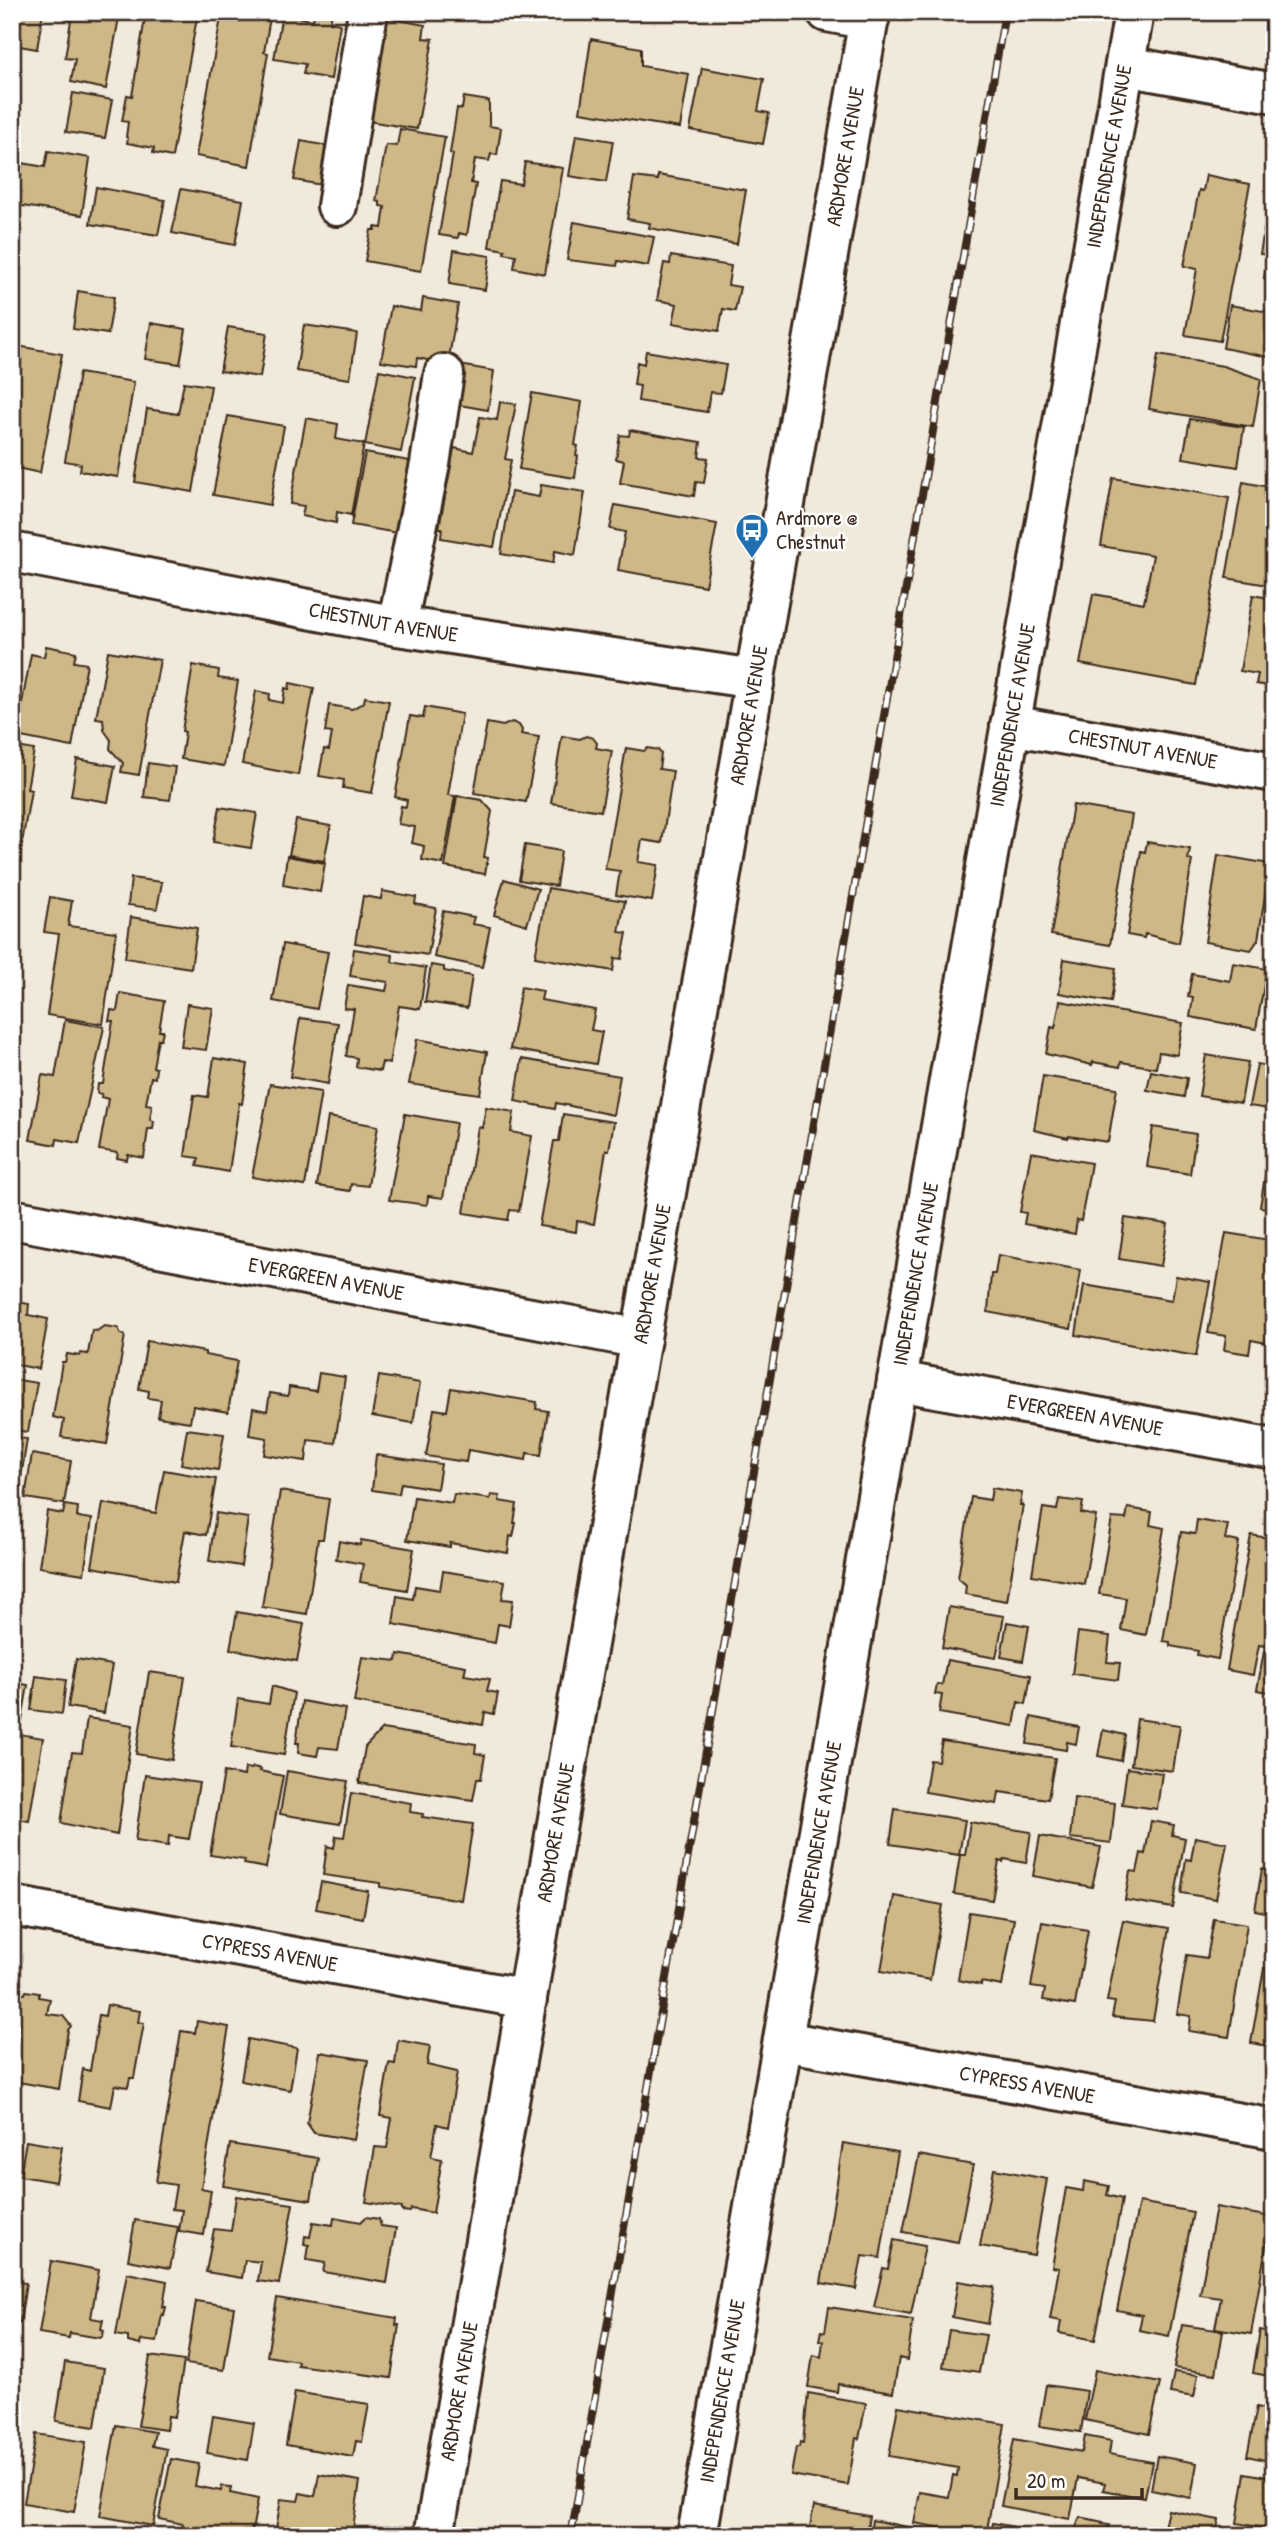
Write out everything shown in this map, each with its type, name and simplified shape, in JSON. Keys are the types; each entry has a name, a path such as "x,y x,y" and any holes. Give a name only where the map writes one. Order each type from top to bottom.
{"street":[{"path":"337,206 368,12"},
{"path":"827,12 870,16"},
{"name":"INDEPENDENCE AVENUE","path":"697,2536 1134,12"},
{"name":"ARDMORE AVENUE","path":"435,2536 870,16"},
{"path":"1125,66 1274,93"},
{"path":"397,626 430,464 444,374"},
{"name":"CHESTNUT AVENUE","path":"12,552 397,626 755,679"},
{"name":"CHESTNUT AVENUE","path":"1010,725 1274,772"},
{"name":"EVERGREEN AVENUE","path":"12,1219 641,1339"},
{"name":"EVERGREEN AVENUE","path":"897,1381 1274,1449"},
{"name":"CYPRESS AVENUE","path":"12,1906 527,1999"},
{"name":"CYPRESS AVENUE","path":"783,2041 1274,2129"}],"building":[{"path":"12,12 43,12 37,49 14,45 12,50"},
{"path":"66,12 120,12 106,89 71,82 75,59 65,58 71,20 65,19"},
{"path":"146,12 198,12 172,157 153,153 154,148 127,143 128,122 122,121 127,95 132,96"},
{"path":"222,12 271,12 264,52 268,53 249,166 196,156"},
{"path":"315,12 332,12 330,22 340,24 331,79 303,74 305,64 274,59 282,14 313,20"},
{"path":"388,18 425,25 423,38 433,39 417,129 362,120 377,29 386,31"},
{"path":"591,39 641,48 641,66 689,74 680,128 580,112"},
{"path":"702,68 764,79 758,111 769,113 763,144 690,130"},
{"path":"73,93 112,100 105,138 66,132"},
{"path":"464,97 489,101 489,126 501,128 497,155 491,154 489,161 475,159 471,183 476,184 467,235 459,233 458,238 439,235 453,154 450,153 457,108 462,109"},
{"path":"400,129 445,137 421,271 365,261 371,230 375,230 375,227 382,228 385,207 376,201 386,145 397,146"},
{"path":"576,135 613,141 606,182 569,176"},
{"path":"301,141 334,147 327,186 294,180"},
{"path":"48,151 90,158 82,215 15,205 22,163 45,167"},
{"path":"525,162 563,168 545,274 514,268 516,255 489,247 500,181 521,184"},
{"path":"658,175 746,190 737,244 649,228 650,223 627,219 634,177 658,180"},
{"path":"1206,175 1250,184 1220,341 1185,335 1197,269 1184,266 1199,190 1203,191"},
{"path":"96,187 165,200 158,235 90,224"},
{"path":"1271,188 1274,188 1274,279 1264,278 1268,255 1260,254"},
{"path":"181,189 243,200 235,245 172,233"},
{"path":"574,222 654,237 648,266 618,261 617,266 567,260"},
{"path":"454,250 490,256 485,290 449,284"},
{"path":"671,256 731,266 728,285 740,287 735,311 723,309 719,331 673,323 677,304 657,300 664,263 670,264"},
{"path":"78,291 114,297 108,334 73,329"},
{"path":"12,295 18,296 12,330"},
{"path":"423,298 458,304 448,364 417,358 416,366 381,361 391,306 421,311"},
{"path":"1230,305 1274,313 1274,358 1223,348"},
{"path":"151,323 186,329 180,364 145,359"},
{"path":"304,325 357,333 350,379 296,371"},
{"path":"228,327 267,333 260,377 220,371"},
{"path":"12,345 62,354 40,473 12,467"},
{"path":"646,351 726,365 721,393 710,392 707,412 638,401 640,386 634,385 637,362 644,364"},
{"path":"1158,355 1223,366 1261,379 1253,427 1149,409"},
{"path":"454,364 494,371 488,410 448,403"},
{"path":"379,370 415,377 401,452 365,445"},
{"path":"79,373 134,382 118,477 80,471 81,464 65,461"},
{"path":"184,382 211,386 193,492 135,482 147,409 178,414"},
{"path":"532,393 582,402 575,445 578,446 578,456 575,478 519,469"},
{"path":"500,402 516,404 505,459 511,460 494,547 441,538 442,528 439,528 454,448 473,452 480,417 497,420"},
{"path":"228,416 284,426 270,505 213,495"},
{"path":"306,418 338,424 336,439 364,444 351,515 337,512 336,523 302,516 304,506 290,504"},
{"path":"1190,419 1244,427 1238,467 1183,458"},
{"path":"630,430 701,442 699,457 708,458 704,483 696,482 694,496 620,483 624,461 616,459 620,435 629,436"},
{"path":"365,453 426,464 409,535 351,525"},
{"path":"1113,478 1229,498 1196,685 1080,664 1093,594 1144,603 1153,555 1101,546"},
{"path":"1243,482 1274,488 1274,586 1226,578"},
{"path":"541,485 585,492 575,555 555,551 553,563 501,554 511,492 539,497"},
{"path":"615,505 717,524 705,586 618,570 625,532 610,529"},
{"path":"1253,595 1274,599 1274,687 1256,684 1258,674 1240,671"},
{"path":"46,646 76,652 74,662 87,664 72,747 16,736 31,654 44,657"},
{"path":"108,651 160,660 139,775 121,772 123,763 110,749 111,740 104,730 103,719 96,718"},
{"path":"193,665 219,670 218,678 238,681 224,766 181,759 185,732 182,731"},
{"path":"290,683 314,688 298,775 242,764 256,691 270,694 269,700 283,703 285,688 289,689"},
{"path":"365,697 389,701 372,793 343,788 344,780 319,776 324,749 329,750 332,733 325,732 329,705 352,709 364,702"},
{"path":"425,707 462,714 448,795 455,796 443,864 422,860 424,846 412,843 415,827 398,824 401,806 406,807 407,800 395,797 410,716 423,718"},
{"path":"512,722 519,725 521,734 539,737 526,802 474,793 487,723 503,726"},
{"path":"562,736 593,738 597,743 596,748 612,751 601,811 551,803"},
{"path":"12,746 34,750 27,789 31,790 20,855 12,854"},
{"path":"626,748 658,750 661,754 659,769 673,771 662,843 642,840 638,862 658,865 652,901 616,895 620,871 605,869"},
{"path":"77,759 115,766 108,802 71,796"},
{"path":"148,763 175,767 170,800 144,797"},
{"path":"457,796 482,800 492,811 484,857 488,858 485,874 445,867"},
{"path":"1073,805 1132,815 1110,945 1051,935"},
{"path":"220,807 257,813 251,848 213,842"},
{"path":"296,820 331,826 324,861 289,855"},
{"path":"1147,842 1190,849 1188,860 1192,860 1179,943 1145,934 1144,938 1127,935 1141,851 1145,852"},
{"path":"525,845 561,851 556,886 519,880"},
{"path":"1218,855 1270,864 1258,940 1251,950 1205,942"},
{"path":"287,856 325,863 320,892 283,885"},
{"path":"131,878 162,882 157,909 128,905"},
{"path":"504,879 538,889 527,925 494,915"},
{"path":"548,888 625,901 619,932 627,933 622,959 615,958 613,971 535,957"},
{"path":"382,891 416,897 415,904 436,908 428,955 355,943 363,896 381,899"},
{"path":"50,897 72,901 68,926 116,932 103,1024 47,1015 59,934 44,932"},
{"path":"443,911 474,917 472,924 490,927 482,967 434,957"},
{"path":"131,917 197,928 191,968 125,958"},
{"path":"283,944 328,952 317,1009 273,1001"},
{"path":"354,949 393,955 392,962 426,968 420,1009 399,1006 389,1064 382,1062 380,1071 356,1067 357,1058 346,1056 354,1009 344,1008 348,985 386,991 388,982 350,976"},
{"path":"1064,959 1116,968 1111,1002 1059,993"},
{"path":"1233,963 1267,969 1256,1029 1190,1017 1193,998 1188,997 1192,974 1230,981"},
{"path":"431,965 444,967 444,971 472,976 467,1008 425,1002"},
{"path":"521,987 543,991 541,1000 595,1010 591,1030 602,1032 596,1064 510,1049"},
{"path":"120,993 164,1001 159,1031 163,1031 161,1039 158,1039 153,1067 156,1068 155,1078 151,1077 146,1104 152,1105 150,1120 154,1121 153,1129 148,1129 144,1158 128,1155 127,1160 117,1158 118,1153 99,1150 108,1099 97,1093 98,1084 103,1084 113,1021 109,1021 111,1010 117,1011"},
{"path":"1060,1001 1183,1023 1177,1055 1159,1052 1156,1068 1121,1062 1120,1067 1093,1062 1092,1065 1046,1054"},
{"path":"187,1004 213,1008 206,1050 181,1047"},
{"path":"300,1018 338,1023 328,1084 290,1077"},
{"path":"65,1020 104,1027 79,1143 57,1139 56,1145 30,1140 42,1075 55,1077"},
{"path":"417,1039 487,1052 480,1094 409,1084"},
{"path":"1206,1055 1248,1062 1241,1103 1199,1096"},
{"path":"214,1058 248,1064 242,1104 239,1103 229,1172 197,1166 199,1158 185,1156 194,1095 208,1097"},
{"path":"522,1059 620,1076 613,1115 556,1103 555,1109 515,1101"},
{"path":"1257,1064 1274,1067 1274,1110 1249,1106"},
{"path":"1151,1071 1187,1078 1184,1097 1147,1090"},
{"path":"1043,1076 1117,1088 1108,1142 1068,1138 1034,1130"},
{"path":"270,1084 321,1092 305,1186 252,1177"},
{"path":"486,1107 514,1112 511,1132 532,1136 519,1211 510,1210 508,1220 464,1213 478,1127 482,1128"},
{"path":"405,1114 456,1123 443,1198 428,1196 427,1205 389,1200"},
{"path":"563,1114 614,1122 609,1150 606,1150 594,1224 577,1221 576,1232 539,1226 554,1141 559,1141"},
{"path":"328,1117 378,1126 368,1186 351,1184 350,1191 317,1186"},
{"path":"1153,1127 1196,1134 1190,1174 1147,1167"},
{"path":"1031,1152 1091,1163 1081,1221 1077,1220 1075,1234 1024,1224 1026,1213 1020,1212"},
{"path":"1266,1170 1274,1171 1274,1209 1260,1207"},
{"path":"1125,1218 1168,1224 1161,1266 1119,1259"},
{"path":"1226,1233 1270,1240 1267,1263 1274,1264 1274,1301 1267,1343 1251,1340 1249,1354 1224,1350 1226,1336 1208,1333"},
{"path":"998,1255 1081,1270 1071,1329 988,1312 991,1274 995,1274"},
{"path":"1176,1276 1210,1282 1196,1356 1076,1335 1084,1285 1172,1300"},
{"path":"12,1301 29,1304 28,1315 48,1319 39,1369 12,1364"},
{"path":"104,1326 118,1328 121,1334 125,1335 107,1444 61,1437 64,1420 53,1417 62,1362 65,1362 67,1354 88,1354 92,1330 97,1331"},
{"path":"147,1341 237,1361 228,1412 193,1406 190,1422 158,1417 161,1400 148,1398 149,1391 139,1389"},
{"path":"319,1373 345,1377 335,1443 308,1440 306,1461 264,1455 267,1438 249,1435 253,1408 267,1411 270,1393 288,1396 289,1387 316,1391"},
{"path":"379,1376 420,1383 413,1423 372,1416"},
{"path":"12,1379 37,1383 28,1432 12,1430"},
{"path":"451,1388 537,1402 536,1409 548,1411 541,1455 527,1453 526,1460 468,1450 466,1462 426,1456 434,1409 447,1411"},
{"path":"187,1429 224,1434 218,1470 181,1464"},
{"path":"12,1437 27,1439 14,1523 18,1523 12,1557"},
{"path":"32,1454 71,1461 64,1504 25,1498"},
{"path":"376,1455 441,1464 437,1489 401,1483 399,1494 372,1490"},
{"path":"164,1470 216,1479 206,1535 185,1531 176,1582 92,1567 103,1503 156,1513"},
{"path":"992,1488 1022,1493 1020,1505 1023,1505 1007,1601 965,1594 966,1585 958,1578 971,1497 990,1500"},
{"path":"280,1491 329,1499 323,1539 318,1539 307,1614 262,1607"},
{"path":"454,1494 490,1499 491,1495 500,1496 499,1501 517,1504 516,1523 513,1537 510,1536 508,1553 450,1543 450,1547 407,1540 414,1497 452,1503"},
{"path":"1059,1499 1083,1502 1081,1513 1096,1516 1084,1584 1032,1575 1043,1508 1057,1510"},
{"path":"65,1505 78,1507 77,1517 92,1519 84,1574 39,1567 47,1511 63,1514"},
{"path":"1128,1508 1152,1512 1150,1525 1164,1528 1146,1635 1121,1630 1126,1598 1099,1594 1112,1518 1126,1519"},
{"path":"216,1513 248,1518 241,1566 209,1561"},
{"path":"1197,1520 1228,1525 1225,1539 1239,1542 1218,1659 1197,1655 1198,1651 1170,1646 1170,1642 1163,1641 1181,1532 1195,1534"},
{"path":"1251,1535 1274,1539 1274,1693 1257,1690 1265,1646 1259,1645 1253,1675 1227,1670"},
{"path":"361,1540 414,1549 407,1590 360,1582 363,1564 336,1559 339,1541 360,1545"},
{"path":"443,1571 505,1581 502,1599 513,1600 509,1626 498,1624 495,1643 393,1624 397,1596 413,1599 415,1586 440,1590"},
{"path":"949,1607 1004,1616 996,1658 942,1648"},
{"path":"237,1612 304,1624 297,1661 230,1649"},
{"path":"1007,1622 1029,1626 1023,1661 1001,1657"},
{"path":"1078,1632 1110,1636 1107,1662 1120,1663 1118,1680 1072,1674"},
{"path":"398,1654 466,1666 464,1675 490,1679 487,1691 498,1693 494,1714 485,1712 483,1725 354,1702 362,1657 397,1661"},
{"path":"76,1659 112,1665 104,1713 68,1707"},
{"path":"947,1660 1031,1675 1026,1704 1018,1702 1014,1726 939,1713 942,1695 935,1694 937,1684 942,1685"},
{"path":"149,1672 185,1677 172,1760 136,1754"},
{"path":"36,1676 66,1680 62,1714 31,1710"},
{"path":"12,1682 28,1685 22,1720 16,1719 13,1733 43,1738 29,1821 12,1818"},
{"path":"272,1686 294,1693 284,1755 231,1747 238,1699 269,1704"},
{"path":"302,1701 345,1709 338,1749 319,1747 317,1756 298,1753 299,1743 296,1743"},
{"path":"1031,1717 1079,1727 1076,1744 1067,1742 1066,1750 1027,1744"},
{"path":"87,1718 133,1725 117,1835 61,1823 72,1752 82,1753"},
{"path":"1137,1719 1180,1725 1173,1771 1131,1765"},
{"path":"382,1729 476,1744 475,1753 485,1755 481,1779 477,1779 473,1800 359,1783 365,1747"},
{"path":"1103,1730 1125,1735 1121,1761 1098,1756"},
{"path":"942,1741 1055,1758 1048,1799 999,1792 997,1804 925,1792 930,1760 938,1761"},
{"path":"253,1767 283,1776 266,1868 244,1864 245,1860 210,1855 224,1772 244,1776 245,1768"},
{"path":"1127,1768 1162,1773 1157,1809 1122,1804"},
{"path":"287,1771 348,1781 340,1824 280,1814"},
{"path":"145,1775 199,1783 189,1839 169,1836 168,1846 135,1841"},
{"path":"351,1793 411,1803 410,1812 423,1814 422,1817 473,1824 461,1900 380,1887 380,1883 323,1875 327,1846 334,1848 336,1836 344,1837"},
{"path":"1074,1798 1115,1803 1111,1843 1070,1838"},
{"path":"895,1809 965,1820 959,1855 890,1844"},
{"path":"1151,1821 1174,1825 1172,1835 1185,1838 1173,1908 1125,1900 1130,1871 1137,1872 1141,1853 1145,1854"},
{"path":"970,1822 1031,1832 1026,1863 1004,1859 1003,1862 999,1861 992,1900 954,1894 960,1855 965,1855"},
{"path":"1040,1836 1101,1847 1092,1887 1033,1876"},
{"path":"1195,1837 1227,1843 1216,1899 1181,1893 1186,1859 1191,1860"},
{"path":"1262,1869 1274,1871 1274,1914 1255,1910"},
{"path":"321,1882 368,1891 363,1918 316,1909"},
{"path":"894,1896 943,1905 930,1980 881,1971"},
{"path":"969,1912 1014,1919 1002,1986 958,1980"},
{"path":"1214,1919 1247,1924 1229,2037 1189,2031 1191,2016 1177,2014 1187,1955 1207,1958"},
{"path":"1123,1920 1169,1928 1153,2021 1112,2017 1115,2002 1107,2001"},
{"path":"1042,1922 1088,1930 1075,2005 1043,2000 1045,1989 1031,1987"},
{"path":"1264,1968 1274,1970 1274,2047 1251,2043"},
{"path":"26,1991 39,1993 39,1997 50,1999 47,2014 63,2016 71,2026 68,2030 59,2089 12,2081 20,2023 12,2022 12,2005 14,1993 25,1994"},
{"path":"107,2005 140,2011 138,2022 144,2023 134,2078 130,2078 128,2087 115,2085 111,2107 78,2101 83,2069 90,2071 99,2015 105,2016"},
{"path":"197,2021 229,2027 201,2188 211,2190 204,2235 179,2231 182,2210 172,2209 176,2185 156,2182 181,2031 195,2033"},
{"path":"248,2039 297,2048 290,2090 241,2081"},
{"path":"398,2040 430,2046 427,2065 457,2072 448,2127 437,2124 431,2157 442,2159 433,2213 411,2209 410,2212 402,2211 402,2208 366,2202 375,2147 387,2148 392,2118 380,2116 389,2063 395,2064"},
{"path":"320,2052 368,2060 354,2140 314,2133 307,2123"},
{"path":"26,2141 62,2147 56,2182 20,2176"},
{"path":"843,2143 898,2152 880,2258 862,2256 856,2289 821,2283"},
{"path":"230,2144 318,2158 311,2200 223,2186"},
{"path":"919,2155 973,2165 958,2242 903,2232"},
{"path":"994,2169 1047,2179 1034,2255 980,2246"},
{"path":"1084,2181 1109,2186 1107,2195 1122,2199 1095,2340 1059,2333 1061,2321 1050,2319 1059,2268 1052,2267 1066,2188 1083,2191"},
{"path":"236,2196 293,2204 279,2284 258,2281 261,2262 245,2260 242,2278 206,2272 214,2229 231,2231"},
{"path":"1139,2202 1193,2212 1169,2336 1139,2330 1142,2315 1117,2310"},
{"path":"1216,2207 1271,2217 1251,2334 1215,2328 1221,2298 1200,2295"},
{"path":"334,2217 361,2222 366,2217 379,2219 381,2226 396,2228 387,2283 323,2272 325,2263 307,2260 309,2245 304,2244 305,2236 310,2237 313,2222 333,2225"},
{"path":"135,2220 178,2227 170,2268 128,2260"},
{"path":"894,2240 925,2246 911,2314 874,2307 883,2268 888,2269"},
{"path":"51,2261 99,2270 91,2318 103,2320 103,2336 100,2338 70,2333 69,2338 39,2333"},
{"path":"127,2273 167,2281 163,2307 166,2307 164,2315 162,2314 157,2342 141,2340 140,2345 128,2342 128,2337 116,2335"},
{"path":"12,2281 26,2283 20,2323 12,2322"},
{"path":"958,2281 994,2287 988,2324 952,2317"},
{"path":"277,2298 397,2318 396,2325 399,2325 391,2378 297,2365 298,2361 267,2356"},
{"path":"196,2301 234,2307 224,2370 186,2364"},
{"path":"829,2307 913,2320 907,2360 899,2358 893,2393 838,2384 837,2392 808,2387 813,2355 821,2357 823,2341 819,2340 821,2331 825,2332"},
{"path":"1182,2325 1223,2331 1216,2374 1174,2368"},
{"path":"949,2330 986,2335 979,2372 943,2367"},
{"path":"1260,2330 1274,2333 1274,2377 1253,2373"},
{"path":"150,2356 184,2361 175,2417 168,2416 166,2430 138,2426"},
{"path":"65,2362 104,2368 95,2427 56,2421"},
{"path":"1095,2370 1160,2383 1149,2434 1085,2420"},
{"path":"1174,2372 1198,2375 1194,2397 1170,2393"},
{"path":"1046,2385 1087,2391 1081,2432 1039,2426"},
{"path":"295,2392 369,2404 362,2442 356,2441 353,2457 286,2445"},
{"path":"808,2393 866,2403 859,2439 856,2438 848,2485 791,2475 796,2447 799,2447 800,2442 803,2443"},
{"path":"898,2406 1005,2424 986,2536 914,2523 920,2492 949,2497 953,2475 957,2476 958,2468 889,2456"},
{"path":"1257,2407 1274,2411 1274,2462 1247,2456"},
{"path":"213,2416 254,2423 248,2460 207,2453"},
{"path":"116,2425 155,2432 152,2446 167,2449 153,2526 100,2516"},
{"path":"36,2434 86,2442 74,2512 24,2503"},
{"path":"1085,2436 1111,2441 1109,2454 1152,2462 1145,2498 1103,2490 1105,2483 1078,2478 1070,2519 1001,2506 1014,2439 1082,2452"},
{"path":"1157,2456 1197,2463 1191,2498 1151,2490"},
{"path":"171,2459 199,2464 195,2486 221,2491 222,2486 231,2487 230,2493 258,2499 251,2536 212,2536 182,2530 183,2524 159,2519"},
{"path":"1245,2473 1274,2478 1274,2530 1237,2523"},
{"path":"319,2474 360,2481 352,2536 291,2536 292,2531 276,2528 281,2499 298,2501 300,2493 315,2496"},
{"path":"814,2506 869,2516 866,2536 808,2536"},
{"path":"1168,2510 1219,2520 1215,2536 1162,2536"},
{"path":"1080,2517 1109,2525 1108,2531 1116,2532 1116,2536 1073,2536"},
{"path":"872,2520 939,2533 938,2536 870,2536"},
{"path":"993,2523 1031,2530 1030,2536 991,2536"}],"railway":[{"path":"571,2536 1005,12"}],"place":[{"name":"Ardmore @ Chestnut","path":"752,560"}]}
